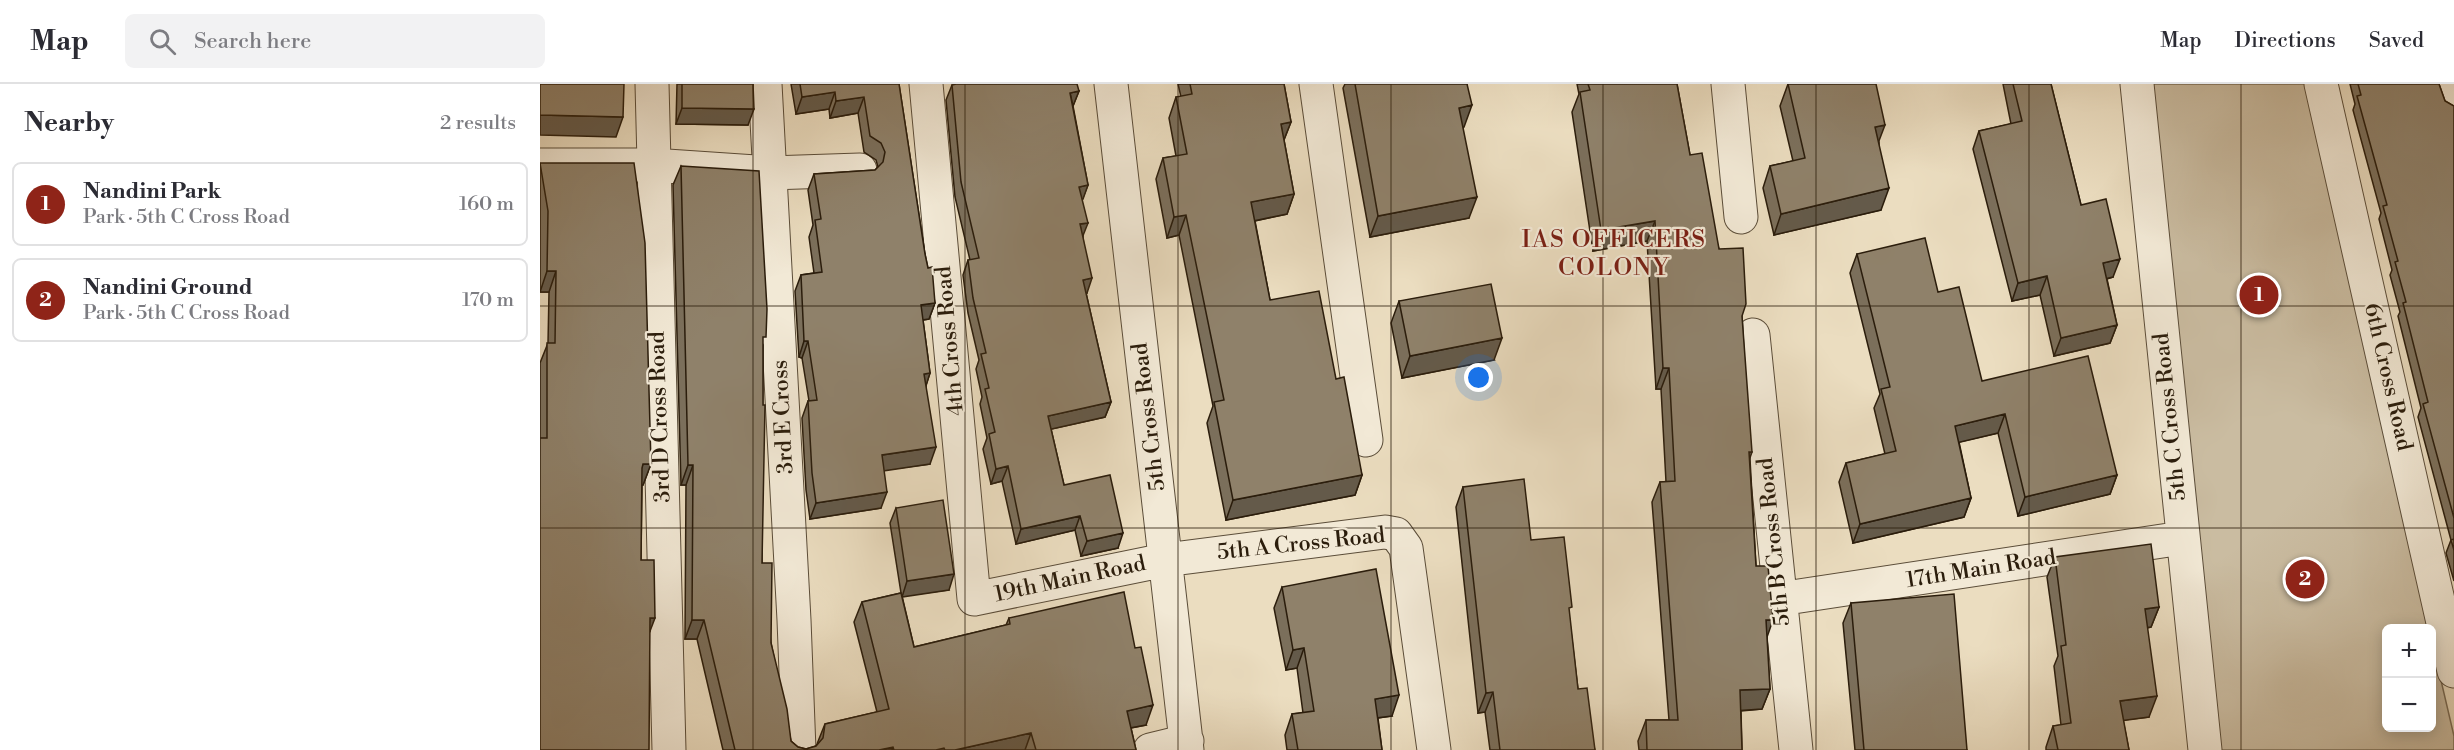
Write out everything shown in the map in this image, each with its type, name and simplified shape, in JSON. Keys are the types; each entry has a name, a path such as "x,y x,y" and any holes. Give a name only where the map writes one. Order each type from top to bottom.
{"street":[{"name":"3rd D Cross Road","path":"652,84 652,165 669,750"},
{"name":"3rd E Cross","path":"765,84 794,620 798,750"},
{"name":"4th Cross Road","path":"926,84 974,599"},
{"name":"5th Cross Road","path":"1111,84 1187,746"},
{"path":"1316,84 1366,440"},
{"path":"1728,84 1741,217"},
{"name":"5th C Cross Road","path":"2137,84 2205,750"},
{"name":"6th Cross Road","path":"2321,84 2454,671"},
{"path":"2450,84 2454,102"},
{"path":"540,165 652,165 770,173 860,170"},
{"name":"5th B Cross Road","path":"1753,335 1796,750"},
{"name":"5th A Cross Road","path":"1165,560 1384,532 1396,534 1406,548 1434,750"},
{"name":"17th Main Road","path":"1780,599 2182,538"},
{"name":"19th Main Road","path":"974,599 1165,560"},
{"path":"1150,750 1187,746"}],"shaded area":[{"path":"2145,84 2306,84 2427,624 2382,624 2382,732 2436,732 2436,659 2454,736 2454,750 2214,750"}],"building":[{"path":"540,84 624,84 623,117 540,115"},
{"path":"682,84 753,84 754,109 682,108"},
{"path":"800,84 899,84 925,254 928,268 932,267 935,303 921,305 930,373 924,374 936,447 882,455 887,492 816,503 808,401 817,400 808,341 804,341 801,275 822,272 815,220 821,219 814,174 875,170 883,162 885,152 881,143 870,136 864,97 836,101 835,92 802,97"},
{"path":"1077,84 1079,91 1070,93 1088,185 1079,187 1088,223 1080,224 1092,278 1083,280 1111,402 1048,416 1064,485 1110,475 1123,533 1087,541 1080,516 1021,529 1008,466 996,469 989,434 995,432 985,389 989,388 981,354 986,353 973,298 968,260 979,258 961,182 952,85"},
{"path":"1190,84 1284,84 1291,122 1281,124 1294,194 1251,202 1270,300 1319,291 1336,379 1344,377 1362,475 1233,500 1214,402 1224,400 1186,215 1174,217 1163,158 1187,154 1176,97 1192,94"},
{"path":"1355,84 1467,84 1472,105 1459,108 1477,197 1378,216"},
{"path":"1588,84 1677,84 1690,155 1702,153 1719,249 1743,248 1746,304 1742,316 1752,452 1749,452 1756,566 1768,566 1773,620 1766,620 1770,689 1740,690 1742,750 1647,750 1646,720 1678,720 1660,482 1675,481 1669,368 1663,368 1655,221 1601,230 1580,92 1590,90"},
{"path":"1788,84 1876,84 1885,125 1875,127 1889,188 1781,214 1770,166 1805,158"},
{"path":"2013,84 2051,84 2081,205 2106,199 2120,259 2103,263 2117,325 2061,338 2047,276 2018,283 1979,131 2022,121"},
{"path":"2358,84 2439,84 2445,101 2454,106 2454,518 2423,404 2428,402 2403,303 2406,302 2395,262 2398,261 2383,206 2387,205 2357,96 2361,95"},
{"path":"540,163 634,163 645,243 651,464 643,464 642,468 641,560 654,560 655,618 650,618 649,750 540,750 540,438 547,438 547,343 555,343 556,271 547,271 548,211"},
{"path":"681,166 759,171 767,309 766,337 763,337 763,405 765,405 762,563 772,563 771,643 787,709 791,741 798,747 806,749 816,746 823,738 825,724 889,709 862,602 901,593 914,647 1010,624 1009,618 1124,592 1135,648 1141,647 1153,705 1127,711 1136,750 1036,750 1031,733 955,750 944,748 894,750 893,747 879,750 735,750 704,620 692,620 693,465 688,465"},
{"path":"1925,238 1938,292 1959,287 1982,381 2088,356 2117,475 2025,497 2005,414 1955,426 1971,498 1860,524 1846,463 1896,451 1881,389 1890,387 1857,254"},
{"path":"1491,284 1502,338 1410,356 1399,301"},
{"path":"1524,479 1531,540 1564,537 1578,689 1587,688 1595,750 1500,750 1493,692 1486,693 1463,487"},
{"path":"943,500 954,574 907,581 896,508"},
{"path":"2151,544 2159,607 2145,609 2157,696 2120,701 2129,750 2058,750 2053,726 2071,723 2061,646 2066,645 2055,557"},
{"path":"1376,569 1399,695 1375,699 1382,750 1298,750 1292,714 1314,711 1304,648 1293,650 1282,587"},
{"path":"1954,594 1967,750 1864,750 1851,603"}],"place":[{"name":"Nandini Park","path":"2259,295"},
{"name":"Nandini Ground","path":"2305,579"}],"district":[{"name":"IAS OFFICERS COLONY","path":"1614,254"}]}
